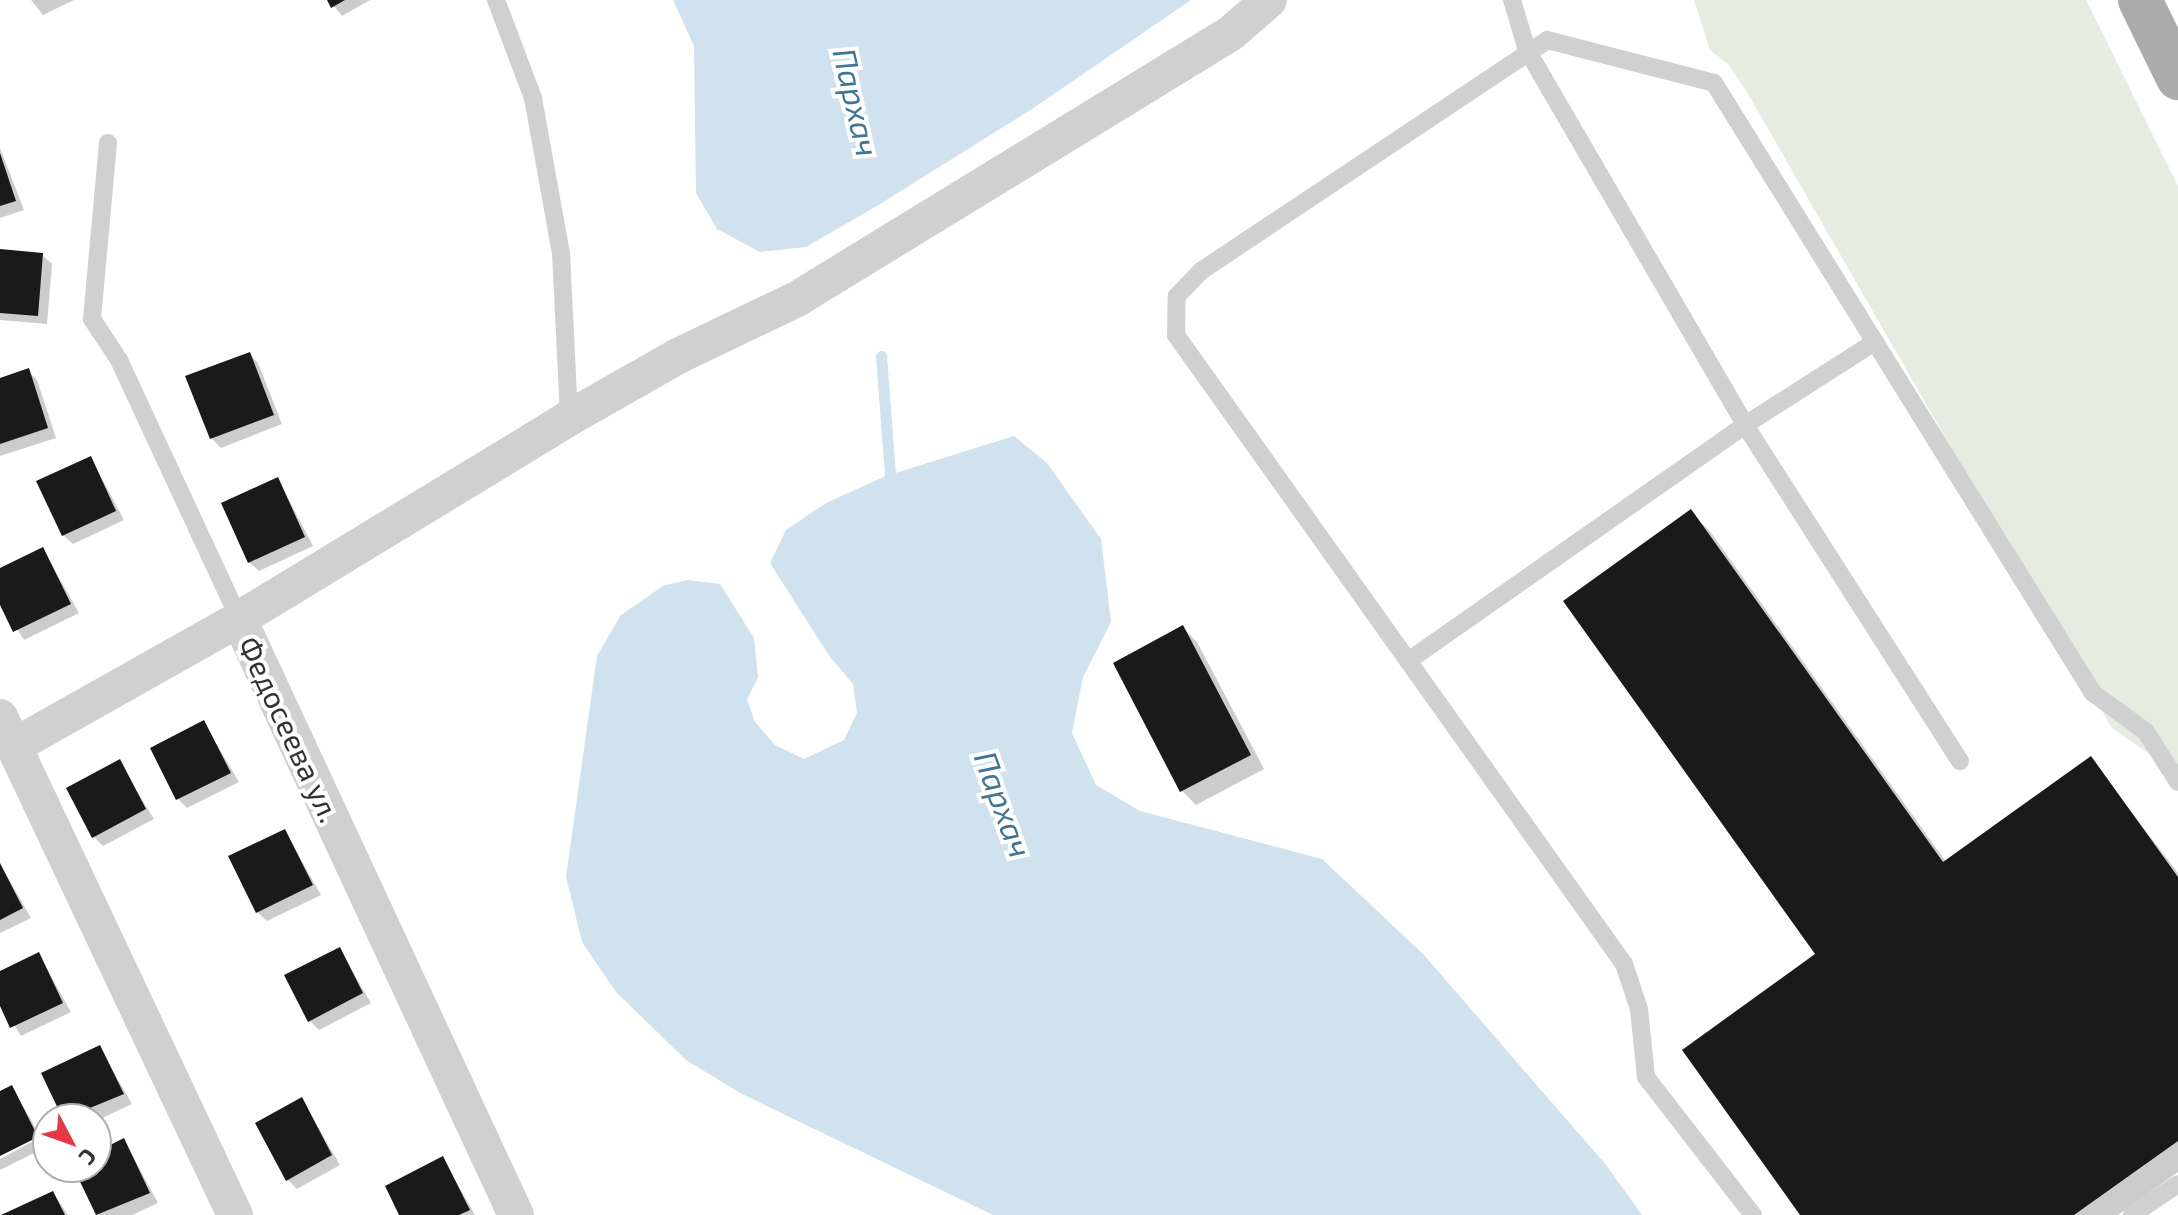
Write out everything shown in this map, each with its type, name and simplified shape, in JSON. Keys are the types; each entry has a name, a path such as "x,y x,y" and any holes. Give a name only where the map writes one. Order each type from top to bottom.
{"main road":[{"path":"2140,0 2178,78"}],"street":[{"name":"Федосеева ул.","path":"516,1215 239,619 569,418 678,356 797,299 1231,33 1269,0"},
{"path":"235,1215 7,732 239,619"}],"lane":[{"path":"496,0 533,98 561,253 569,418"},
{"path":"1512,0 1527,50 1745,425 1960,761"},
{"path":"1753,1215 1646,1077 1639,1009 1624,964 1176,335 1177,296 1201,271 1527,50 1547,40 1714,83 2093,693 2146,732 2178,782"},
{"path":"108,143 92,319 119,360 239,619"},
{"path":"1408,661 1745,425 1875,342"},
{"path":"2132,1215 2178,1184"}],"shaded area":[{"path":"1694,0 2086,0 2178,186 2178,774 2112,728 1747,92 1729,65 1710,50"}],"water":[{"path":"673,0 1191,0 1032,109 880,204 806,247 760,252 717,229 696,193 694,46"},
{"path":"1014,436 1047,463 1101,539 1111,622 1083,677 1072,733 1096,785 1140,811 1322,859 1424,955 1606,1165 1642,1215 993,1215 742,1094 686,1060 616,992 582,942 566,877 597,656 621,615 663,586 687,580 720,584 754,638 758,677 747,700 755,722 775,745 804,759 844,740 857,713 853,684 830,657 770,563 786,530 826,503 886,476"}],"building":[{"path":"327,0 345,0 331,8"},
{"path":"0,153 16,201 0,206"},
{"path":"0,249 43,253 38,316 0,313"},
{"path":"250,352 274,415 210,439 185,376"},
{"path":"29,368 48,428 0,444 0,378"},
{"path":"91,456 116,511 62,536 36,481"},
{"path":"278,477 305,537 248,563 221,503"},
{"path":"1691,509 1943,862 2091,756 2178,877 2178,1141 2074,1215 1800,1215 1682,1050 1815,954 1563,601"},
{"path":"43,547 71,604 13,632 0,605 0,568"},
{"path":"1183,625 1251,755 1180,792 1113,663"},
{"path":"204,720 231,773 176,800 150,748"},
{"path":"120,759 146,809 92,838 66,788"},
{"path":"285,829 313,885 256,913 228,856"},
{"path":"0,863 23,908 0,920"},
{"path":"340,947 363,993 308,1022 284,975"},
{"path":"39,952 63,1003 10,1028 0,1006 0,971"},
{"path":"100,1045 124,1094 102,1103 55,1103 41,1073"},
{"path":"12,1085 32,1125 32,1140 0,1156 0,1091"},
{"path":"302,1097 332,1155 286,1181 255,1123"},
{"path":"124,1138 150,1193 96,1215 81,1183 112,1183 112,1144"},
{"path":"443,1156 470,1210 459,1215 399,1215 385,1186"},
{"path":"53,1191 65,1215 1,1215"}],"waterway":[{"name":"Пархач","path":"881,356 891,490"}]}
